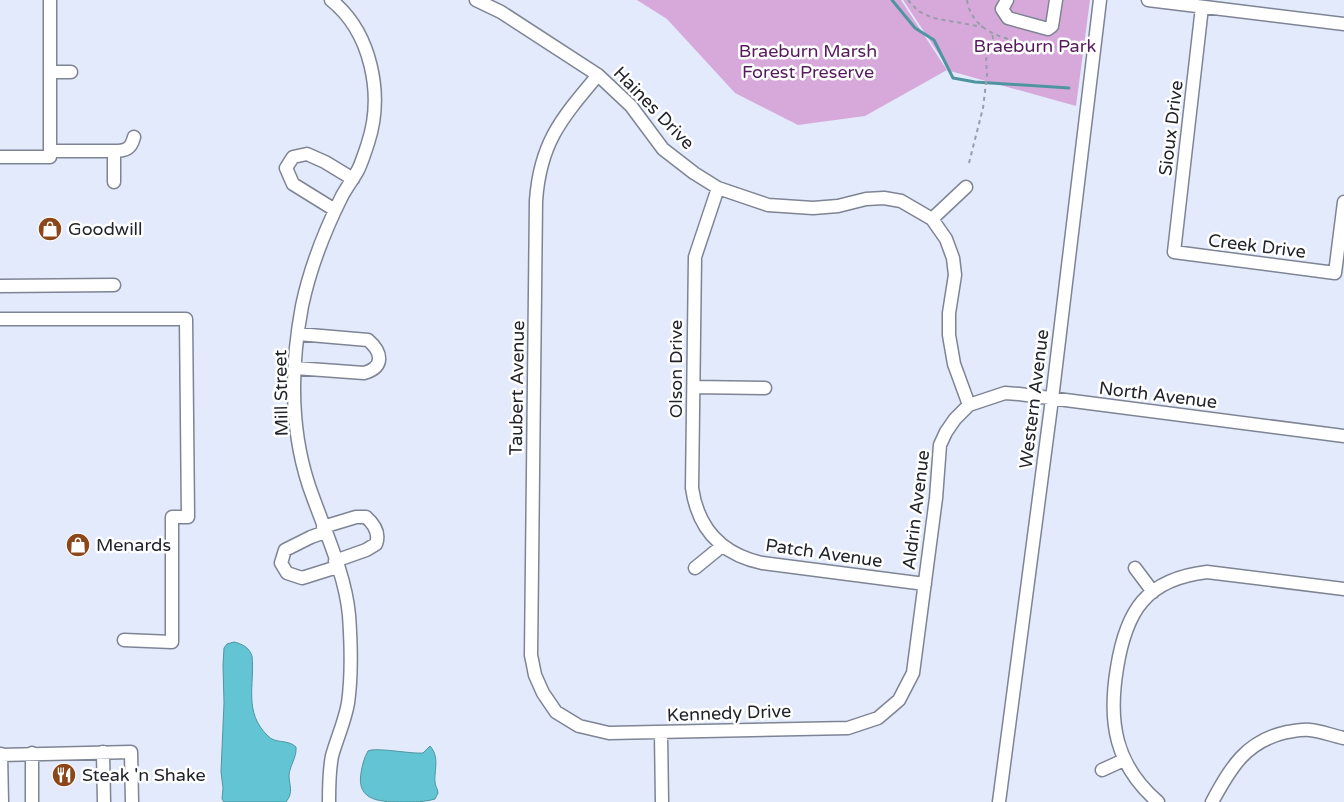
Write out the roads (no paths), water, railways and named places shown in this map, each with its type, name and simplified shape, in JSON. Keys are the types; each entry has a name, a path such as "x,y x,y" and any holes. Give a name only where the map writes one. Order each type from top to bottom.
{"street":[{"path":"0,157 50,156 50,0"},
{"name":"Haines Drive","path":"476,0 501,12 598,75 631,106 663,149 694,174 718,188 768,205 813,208 838,206 866,199 884,198 901,201 932,219"},
{"path":"1007,0 1002,9 1008,18 1048,29 1052,26 1056,0"},
{"name":"Western Avenue","path":"999,802 1052,399 1100,0"},
{"path":"1148,0 1344,24"},
{"name":"Mill Street","path":"329,802 329,777 332,756 348,703 350,681 349,613 336,564 308,483 299,442 294,382 298,334 303,304 313,267 327,228 358,170 369,140 374,109 373,82 369,58 360,36 340,2"},
{"name":"Sioux Drive","path":"1174,252 1202,7"},
{"path":"50,72 71,72"},
{"name":"Taubert Avenue","path":"556,712 543,693 535,674 531,655 536,201 543,157 553,136 564,116 598,75"},
{"path":"50,151 124,151 132,144 134,137"},
{"path":"114,151 114,182"},
{"path":"336,210 293,184 286,168 293,156 307,154 325,162 353,179"},
{"path":"966,187 932,219 946,239 953,258 955,274 949,313 950,335 954,364 969,405"},
{"name":"Olson Drive","path":"718,188 695,257 692,488 695,504 709,533 722,546"},
{"name":"Creek Drive","path":"1174,252 1335,273 1344,202"},
{"path":"0,286 114,285"},
{"path":"0,318 186,319 188,517 172,517 172,642 124,640"},
{"path":"295,368 364,373 378,365 379,356 376,347 368,340 298,334"},
{"path":"694,386 765,388"},
{"name":"North Avenue","path":"969,405 1005,394 1344,436"},
{"name":"Aldrin Avenue","path":"899,700 913,673 936,498 940,446 946,432 955,419 969,405"},
{"path":"356,517 366,517 373,523 378,539 376,544 366,550 302,578 287,574 281,563 285,550 324,530 356,517"},
{"path":"695,568 722,546"},
{"name":"Patch Avenue","path":"722,546 746,560 762,564 925,584"},
{"path":"1135,568 1153,591"},
{"path":"1158,802 1138,782 1124,760 1115,734 1112,693 1121,642 1134,611 1153,591 1175,578 1207,572 1344,589"},
{"name":"Kennedy Drive","path":"556,712 579,726 609,734 848,728 878,718 899,700"},
{"path":"1212,802 1236,762 1261,741 1276,734 1310,729 1344,738"},
{"path":"661,733 662,802"},
{"path":"103,752 104,802"},
{"path":"2,802 1,754 130,752 132,802"},
{"path":"32,753 32,802"},
{"path":"1102,770 1124,760"}],"water":[{"path":"234,642 245,646 252,656 253,708 260,727 271,738 296,747 289,775 290,792 286,802 224,802 222,799 224,648 227,644"},
{"path":"430,746 436,759 435,782 438,793 435,799 416,802 387,802 372,798 363,790 361,773 368,751 423,753"}],"waterway":[{"path":"892,0 915,28 934,40 953,78 975,82 1069,88"}],"place":[{"name":"Goodwill","path":"50,229"},
{"name":"Menards","path":"78,545"},
{"name":"Steak 'n Shake","path":"64,775"}],"park label":[{"name":"Braeburn Park","path":"1035,46"},
{"name":"Braeburn Marsh Forest Preserve","path":"808,61"}]}
